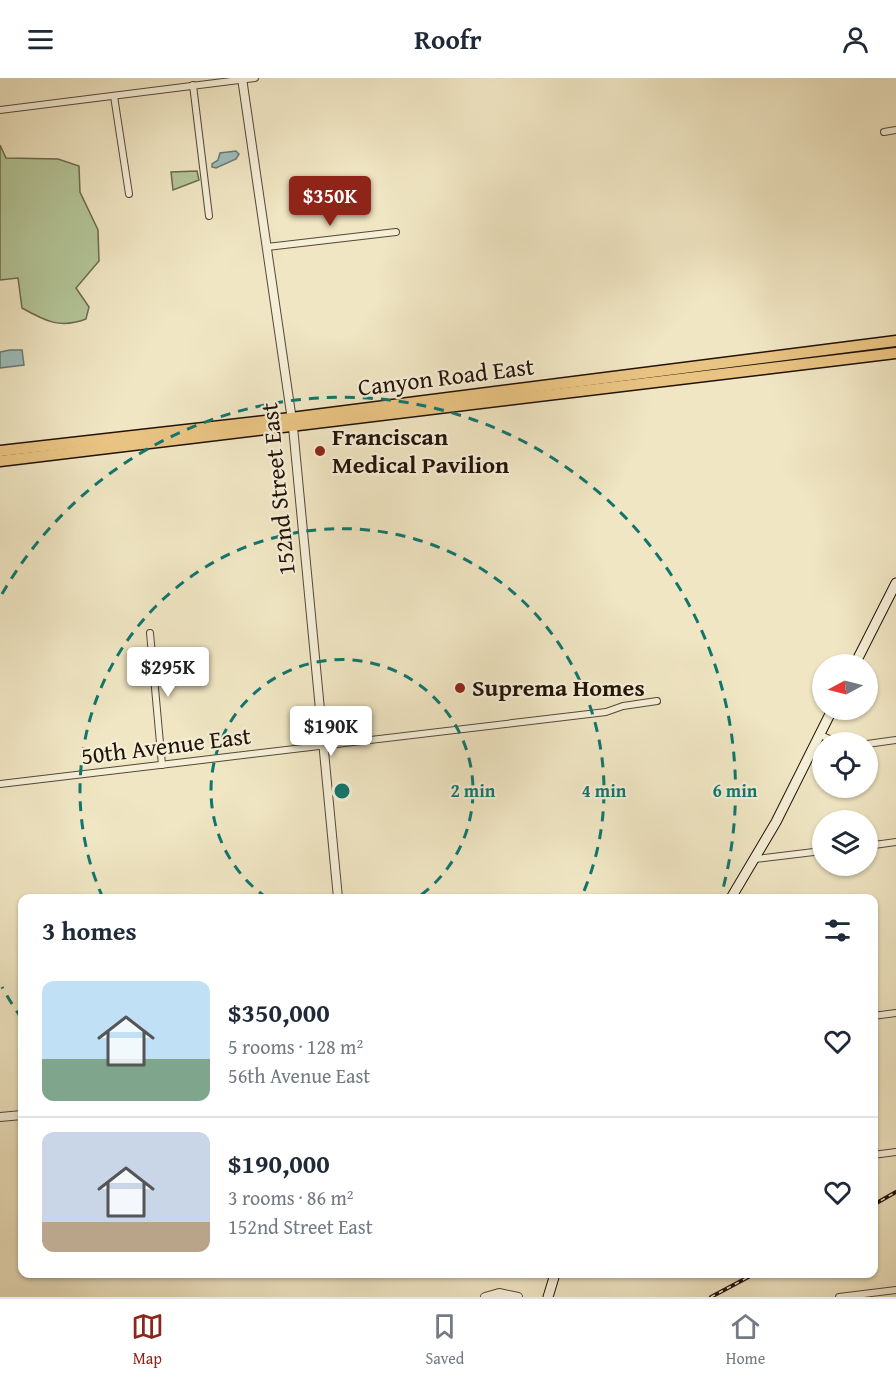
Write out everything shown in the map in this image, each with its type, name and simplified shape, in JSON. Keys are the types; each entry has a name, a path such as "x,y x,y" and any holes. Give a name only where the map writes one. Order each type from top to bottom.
{"main road":[{"name":"Canyon Road East","path":"0,461 896,341"},
{"name":"Canyon Road East","path":"0,451 292,422 896,353"},
{"path":"0,461 29,452 30,447"},
{"path":"860,654 896,583"},
{"path":"733,894 755,859 812,750"},
{"path":"548,1297 554,1278"}],"street":[{"path":"0,110 255,78"},
{"name":"152nd Street East","path":"242,79 292,422 338,894"},
{"path":"193,85 209,216"},
{"path":"114,96 129,194"},
{"path":"884,132 896,130"},
{"path":"267,247 396,232"},
{"path":"150,633 162,765"},
{"name":"50th Avenue East","path":"0,784 606,712 623,706 657,701"},
{"path":"878,742 896,740"},
{"path":"878,844 896,842"},
{"path":"755,859 812,852"},
{"path":"878,1015 896,1013"},
{"path":"0,1117 18,1115"},
{"path":"878,1154 896,1152"},
{"path":"839,1297 896,1290"},
{"path":"485,1297 499,1293 519,1297"}],"green space":[{"path":"0,145 6,158 58,159 79,166 80,192 98,230 99,261 76,288 89,307 86,319 60,323 38,317 22,308 18,278 0,280"},
{"path":"197,171 199,180 173,190 171,172"}],"water":[{"path":"236,151 239,154 236,159 216,168 212,167 220,153"},
{"path":"22,350 24,365 0,368 0,352"}],"railway":[{"path":"878,1202 896,1192"},
{"path":"711,1297 747,1278"}],"place":[{"name":"Franciscan Medical Pavilion","path":"320,451"},
{"name":"Suprema Homes","path":"460,688"}]}
